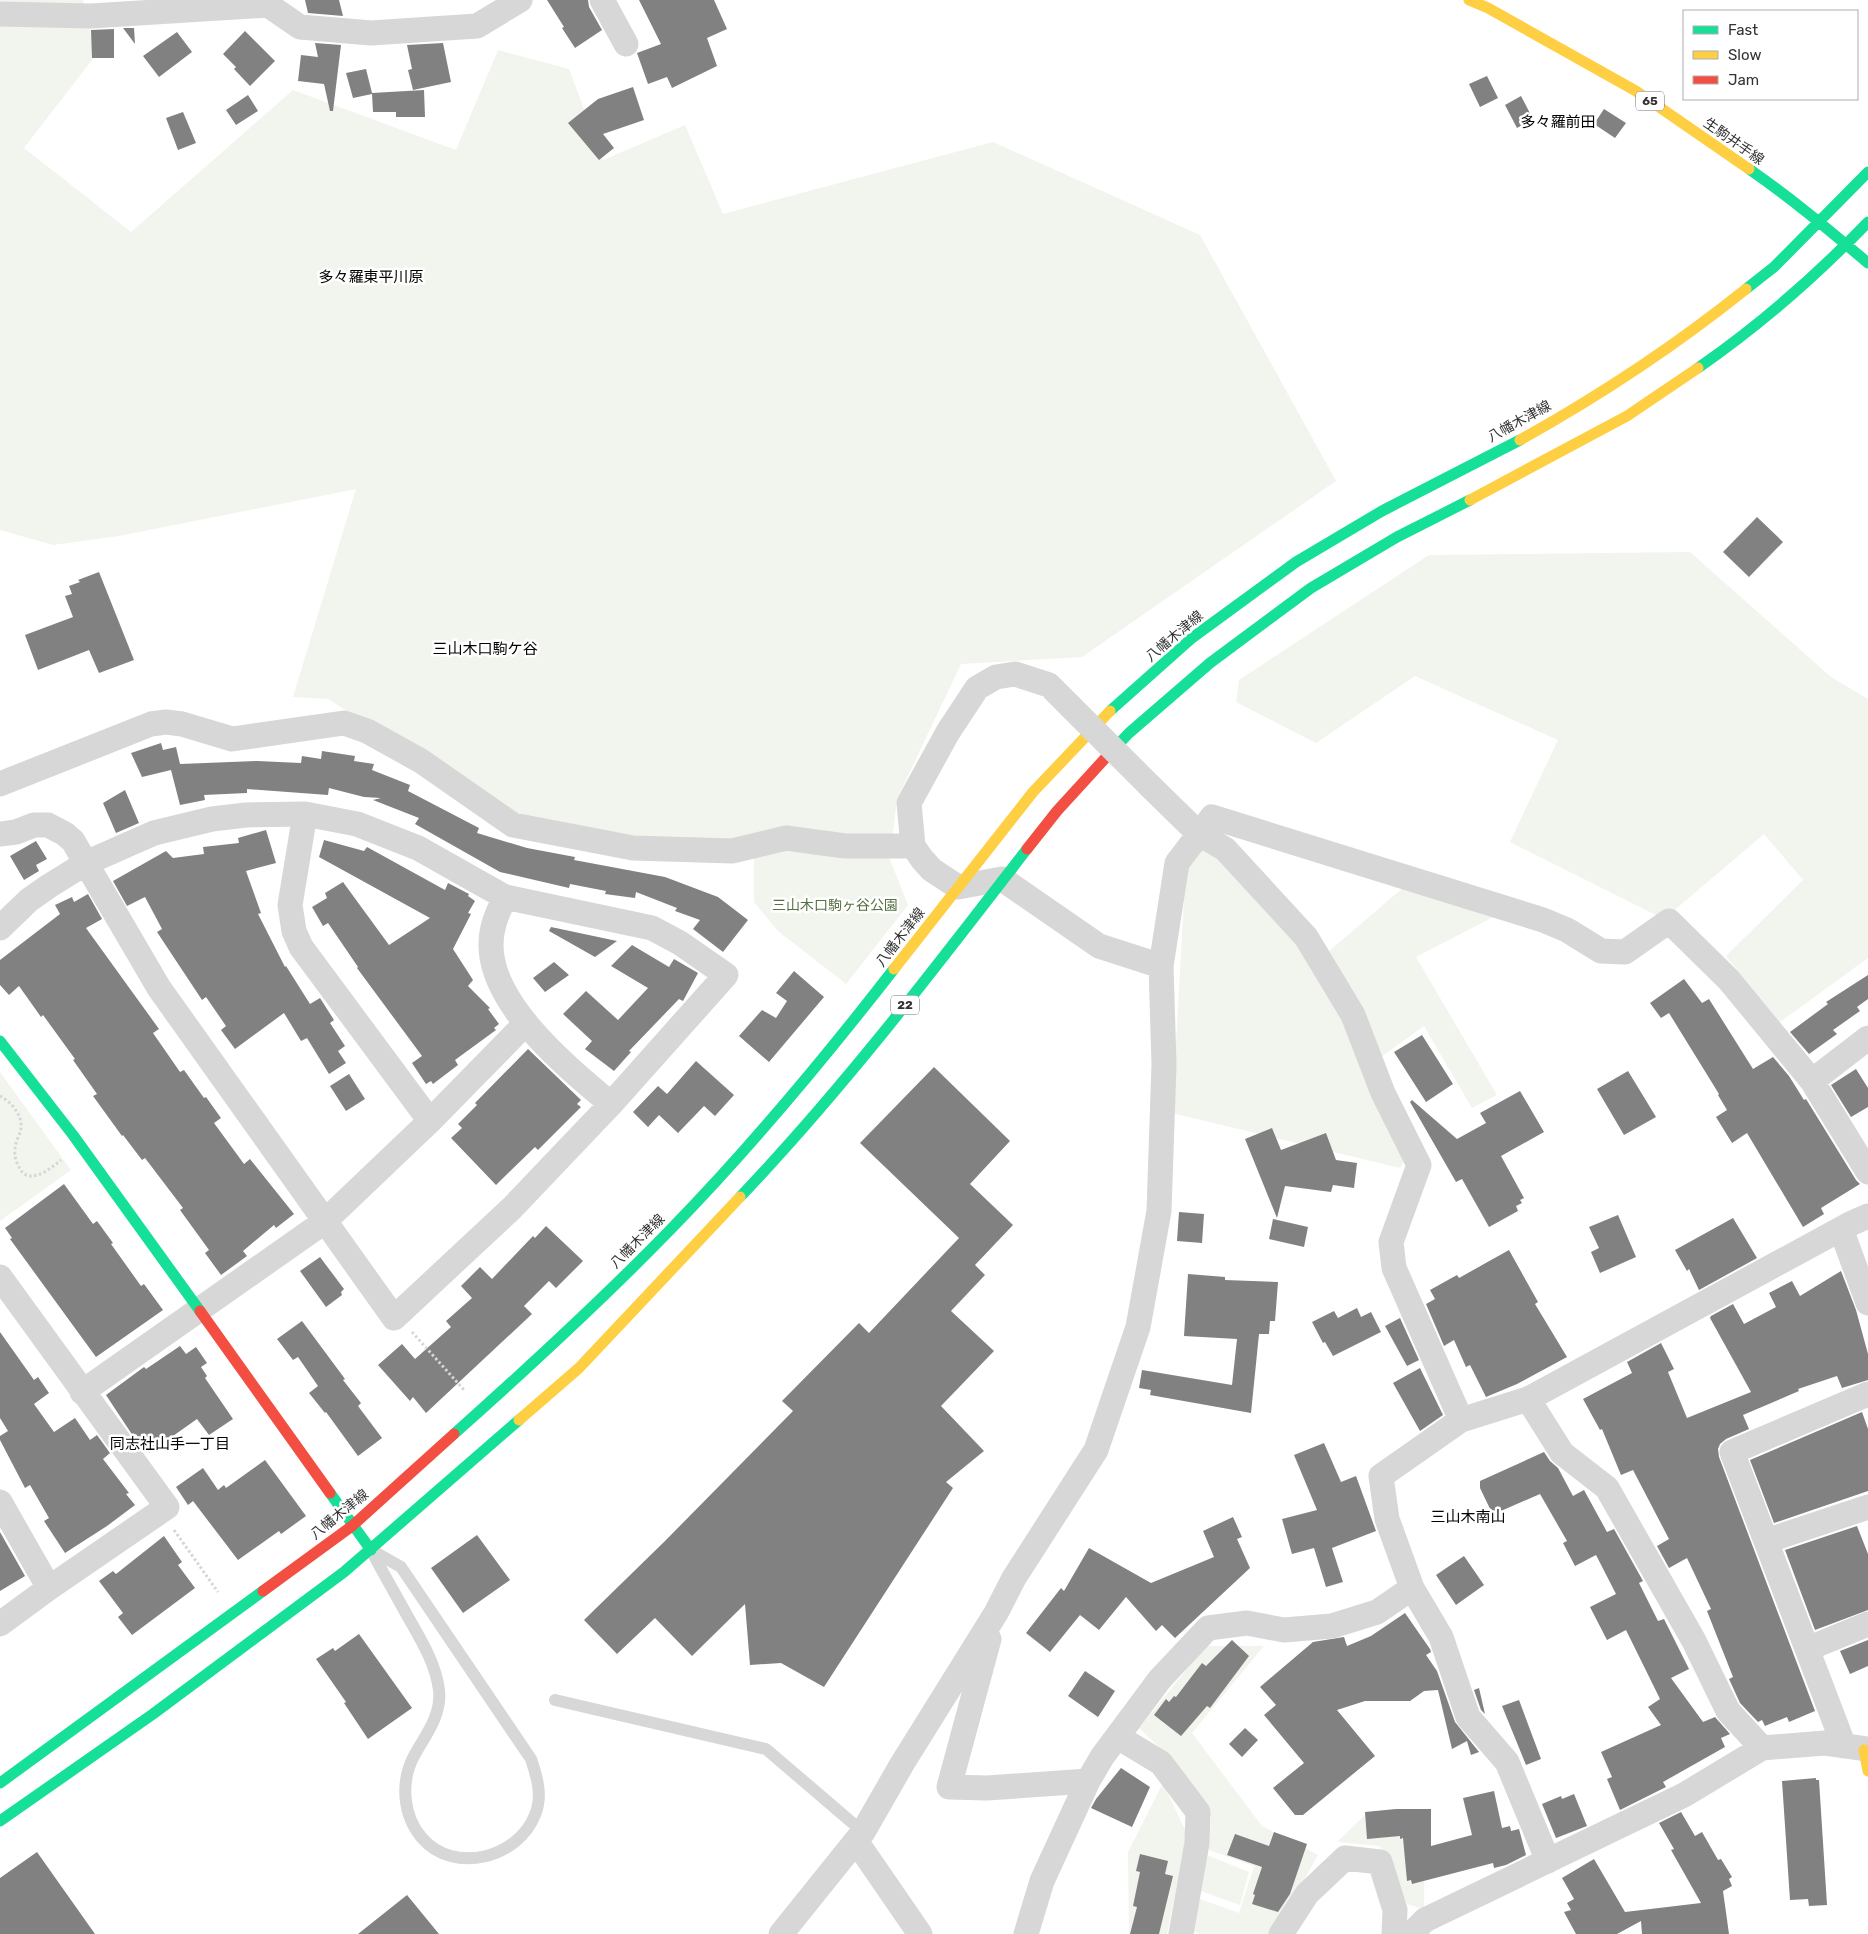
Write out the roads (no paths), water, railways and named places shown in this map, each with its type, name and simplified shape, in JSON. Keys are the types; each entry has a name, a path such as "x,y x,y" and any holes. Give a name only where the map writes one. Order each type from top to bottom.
{"main road":[{"name":"生駒井手線","path":"1468,0 1488,8 1636,91 1780,191 1868,263"},
{"name":"八幡木津線","path":"0,1783 352,1526 554,1344 671,1229 762,1129 856,1018 1034,792 1111,710 1192,638 1296,562 1382,511 1521,439 1611,387 1708,321 1774,268 1868,172"},
{"name":"22","path":"0,1822 153,1714 371,1550 579,1368 785,1150 881,1036 1002,879 1057,812 1130,734 1210,662 1319,583 1397,537 1628,416 1721,352 1796,292 1868,222"},
{"path":"0,1040 73,1135 371,1550"}],"street":[{"path":"0,14 91,16 269,3 300,27 371,32 477,26 520,0"},
{"path":"602,0 626,44"},
{"path":"1161,966 1099,946 1002,879 958,887 932,870 913,846 909,803 948,732 977,688 996,677 1015,674 1050,685 1199,834 1226,849 1306,937 1352,1015 1383,1093 1419,1165 1392,1242 1394,1268 1461,1420"},
{"path":"0,784 151,724 166,722 182,724 232,739 344,723 367,731 421,761 513,825 633,848 732,851 786,838 845,846 913,846"},
{"path":"305,814 290,905 294,931 311,963 430,1122"},
{"path":"0,834 16,832 34,825 48,825 65,834 73,841 86,863 159,988 394,1318 512,1208 611,1104 726,974 680,943 652,928 505,897 418,848 357,824 305,814 246,815 212,819 179,826 130,843 86,863 29,900 0,928"},
{"path":"781,1934 860,1836 902,1764 996,1613 1014,1578 1096,1450 1138,1327 1159,1211 1164,1064 1161,966 1177,863 1212,817 1543,920 1567,930 1601,951 1624,952 1669,921 1729,980 1812,1081 1868,1172"},
{"path":"505,897 492,930 492,957 495,973 502,988 526,1023 559,1060 611,1104"},
{"path":"82,1392 324,1222 430,1122 526,1023"},
{"path":"1812,1081 1868,1038"},
{"path":"1548,1861 1529,1811 1507,1762 1468,1717 1441,1637 1412,1588 1387,1519 1381,1476 1461,1420 1528,1399 1868,1216"},
{"path":"1841,1229 1868,1303"},
{"path":"0,1277 167,1507 0,1624"},
{"path":"1861,1754 1807,1649 1732,1452 1868,1394"},
{"path":"1528,1399 1562,1453 1607,1488 1694,1641 1728,1711 1762,1748"},
{"path":"0,1502 49,1588"},
{"path":"1766,1541 1868,1507"},
{"path":"1026,1934 1042,1881 1088,1781 1160,1679 1208,1628 1247,1623 1284,1630 1332,1626 1377,1612 1412,1588"},
{"path":"996,1613 949,1787 987,1788 1088,1781"},
{"path":"1807,1649 1868,1624"},
{"path":"1118,1737 1161,1763 1198,1812 1197,1843 1181,1934"},
{"path":"1411,1934 1425,1920 1684,1795 1762,1748 1825,1743 1861,1754"},
{"path":"860,1836 920,1934"},
{"path":"1281,1934 1308,1894 1344,1858 1380,1862 1395,1910 1394,1934"}],"lane":[{"path":"371,1550 400,1567 531,1759 539,1785 536,1813 530,1825 520,1837 507,1848 494,1854 472,1860 446,1854 423,1839 410,1819 405,1797 407,1775 413,1757 434,1720 440,1692 436,1673 422,1643 371,1550"},
{"path":"555,1700 766,1749 860,1836"}],"district":[{"name":"多々羅前田","path":"1558,122"},
{"name":"多々羅東平川原","path":"371,277"},
{"name":"三山木口駒ケ谷","path":"485,649"},
{"name":"同志社山手一丁目","path":"170,1444"},
{"name":"三山木南山","path":"1468,1517"}],"park label":[{"name":"三山木口駒ヶ谷公園","path":"835,905"}]}
